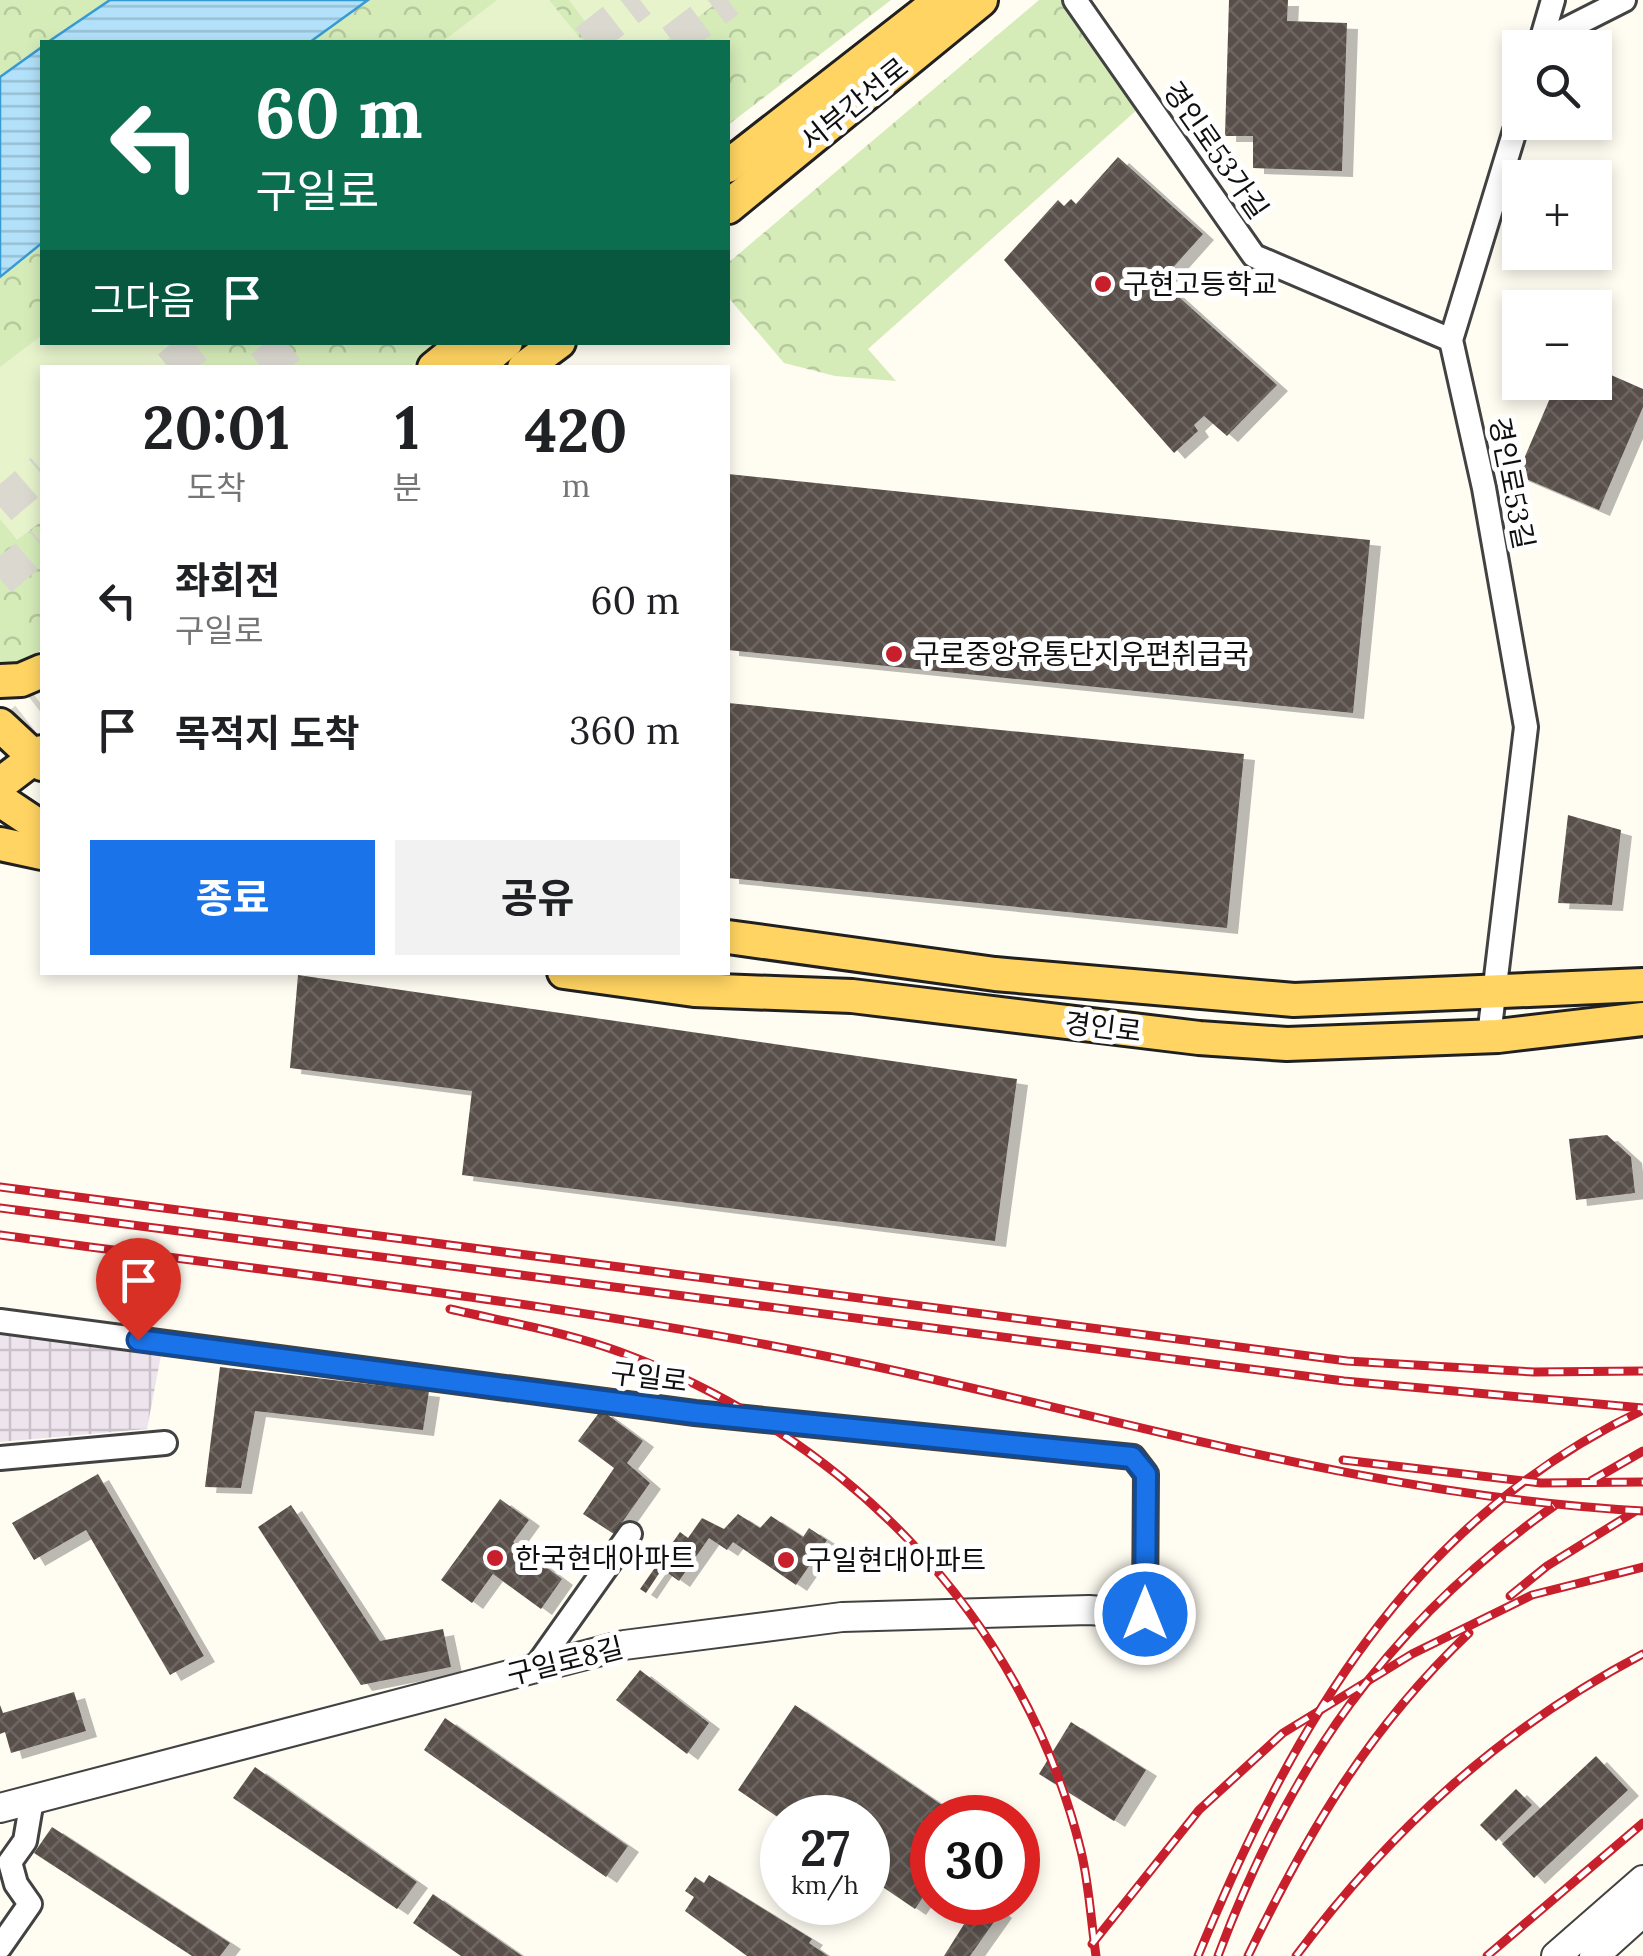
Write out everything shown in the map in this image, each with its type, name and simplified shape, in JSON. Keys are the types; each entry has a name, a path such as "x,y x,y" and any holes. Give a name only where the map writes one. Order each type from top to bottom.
{"main road":[{"name":"서부간선로","path":"730,164 941,0"},
{"name":"서부간선로","path":"730,205 982,0"},
{"path":"438,365 462,345"},
{"path":"479,365 502,345"},
{"path":"528,365 554,345"},
{"path":"546,365 565,345"},
{"path":"0,681 21,680 40,673"},
{"path":"0,726 40,757 0,784"},
{"path":"0,800 40,827"},
{"path":"0,844 40,852"},
{"name":"경인로","path":"730,938 995,974 1294,1000 1491,994 1643,984"},
{"name":"경인로","path":"586,975 694,990 852,996 1198,1038 1287,1044 1489,1036 1643,1019"}],"street":[{"name":"경인로53가길","path":"1075,0 1254,256 1452,340"},
{"path":"1544,30 1553,0"},
{"path":"1568,30 1624,0"},
{"name":"경인로53길","path":"1489,1036 1491,994 1526,727 1484,488 1452,340 1512,140"},
{"name":"구일로","path":"0,1320 695,1413 1132,1457 1146,1474 1145,1614"},
{"path":"0,1458 165,1443"},
{"path":"535,1668 630,1534"},
{"name":"구일로8길","path":"0,1808 624,1645 833,1618 1089,1610 1145,1614"},
{"path":"0,1946 30,1904 16,1884 10,1862 24,1841 32,1800"},
{"path":"1556,1956 1643,1880"},
{"path":"1594,1956 1643,1912"}],"shaded area":[{"path":"0,1331 161,1355 147,1429 0,1442"}],"green space":[{"path":"0,0 891,0 730,123 730,40 40,40 40,345 440,345 413,365 40,365 40,651 0,683"},
{"path":"497,0 549,0 581,40 445,40"},
{"path":"569,0 721,0 667,40 599,40"},
{"path":"1039,0 1061,0 1139,108 868,349 896,381 835,376 784,363 730,299 730,261"},
{"path":"40,337 40,345 173,345 189,365 40,365 40,523 17,540 0,519 0,367"}],"water":[{"path":"110,0 368,0 313,40 51,40"},
{"path":"40,48 40,245 0,277 0,77"}],"building":[{"path":"1229,0 1288,0 1287,21 1347,23 1342,171 1253,168 1253,136 1225,136"},
{"path":"1118,157 1203,234 1161,281 1277,385 1227,436 1204,416 1194,425 1198,431 1174,453 1004,260 1058,200 1064,206 1071,199 1076,204"},
{"path":"1612,375 1643,389 1643,407 1599,510 1517,475 1549,400 1612,400"},
{"path":"730,474 1370,540 1353,713 730,650"},
{"path":"730,703 1244,754 1227,928 730,878"},
{"path":"1568,815 1621,830 1612,905 1558,903"},
{"path":"298,975 1017,1079 995,1241 462,1175 472,1091 290,1068"},
{"path":"1607,1135 1631,1157 1635,1193 1576,1200 1569,1139"},
{"path":"220,1367 429,1391 423,1430 255,1411 241,1488 205,1487"},
{"path":"601,1410 643,1441 627,1463 650,1483 614,1534 583,1514 614,1468 578,1441"},
{"path":"98,1474 204,1656 170,1675 86,1530 34,1560 12,1523"},
{"name":"한국현대아파트","path":"500,1499 529,1520 513,1542 562,1579 541,1609 493,1574 472,1603 441,1580"},
{"path":"291,1505 380,1641 443,1629 451,1667 361,1685 258,1527"},
{"name":"구일현대아파트","path":"738,1514 760,1528 771,1516 803,1537 809,1528 827,1540 796,1585 733,1542 727,1550 709,1538 679,1581 662,1569 646,1593 640,1589 680,1532 688,1538 702,1518 724,1529"},
{"path":"640,1670 709,1723 687,1754 616,1700"},
{"path":"74,1692 86,1731 11,1753 5,1732 0,1734 0,1705 3,1713"},
{"path":"795,1705 927,1795 910,1795 910,1906 890,1892 890,1795 760,1795 760,1805 738,1790"},
{"path":"445,1718 628,1846 606,1877 424,1750"},
{"path":"1071,1722 1146,1770 1114,1821 1039,1774"},
{"path":"1596,1756 1628,1790 1534,1878 1502,1844"},
{"path":"255,1767 417,1882 397,1909 233,1798"},
{"path":"1516,1789 1532,1805 1496,1841 1480,1825"},
{"path":"52,1827 230,1943 220,1956 192,1956 34,1853"},
{"path":"709,1875 760,1907 760,1925 789,1925 812,1939 809,1943 828,1956 747,1956 685,1911 694,1897 685,1891 695,1877 704,1883"},
{"path":"433,1894 522,1956 461,1956 413,1923"},
{"path":"964,1925 992,1925 970,1956 944,1956"}],"tunnel":[{"path":"589,40 640,0"},
{"path":"676,40 728,0"},
{"path":"173,365 197,345"},
{"path":"266,365 290,345"},
{"path":"0,507 40,473"},
{"path":"0,579 40,545"},
{"path":"0,738 40,707"}],"railway":[{"path":"0,1187 1347,1361 1534,1372 1643,1371"},
{"path":"0,1208 1344,1381 1643,1408"},
{"path":"0,1235 660,1326 878,1367 1353,1474 1545,1503 1643,1511"},
{"path":"450,1309 599,1345 701,1387 778,1431 849,1484 912,1544 968,1611 1016,1685 1054,1765 1081,1851 1096,1956"},
{"path":"1198,1956 1274,1790 1319,1712 1368,1639 1425,1571 1488,1510 1561,1456 1643,1410"},
{"path":"1591,1481 1643,1451"},
{"path":"1343,1460 1541,1483 1643,1482"},
{"path":"1218,1956 1277,1822 1350,1704 1441,1599 1554,1506"},
{"path":"1510,1596 1547,1566 1634,1512"},
{"path":"1092,1944 1199,1810 1283,1733 1412,1654 1532,1595 1643,1567"},
{"path":"1248,1956 1343,1784 1400,1707 1469,1633"},
{"path":"1296,1956 1370,1866 1452,1785 1543,1715 1643,1654"},
{"path":"1487,1956 1643,1823"}],"place":[{"name":"구현고등학교","path":"1103,284"},
{"name":"구로중앙유통단지우편취급국","path":"894,654"},
{"name":"한국현대아파트","path":"495,1558"},
{"name":"구일현대아파트","path":"786,1560"}],"route":[{"path":"138,1340 695,1413 1132,1457 1146,1474 1145,1614"}]}
